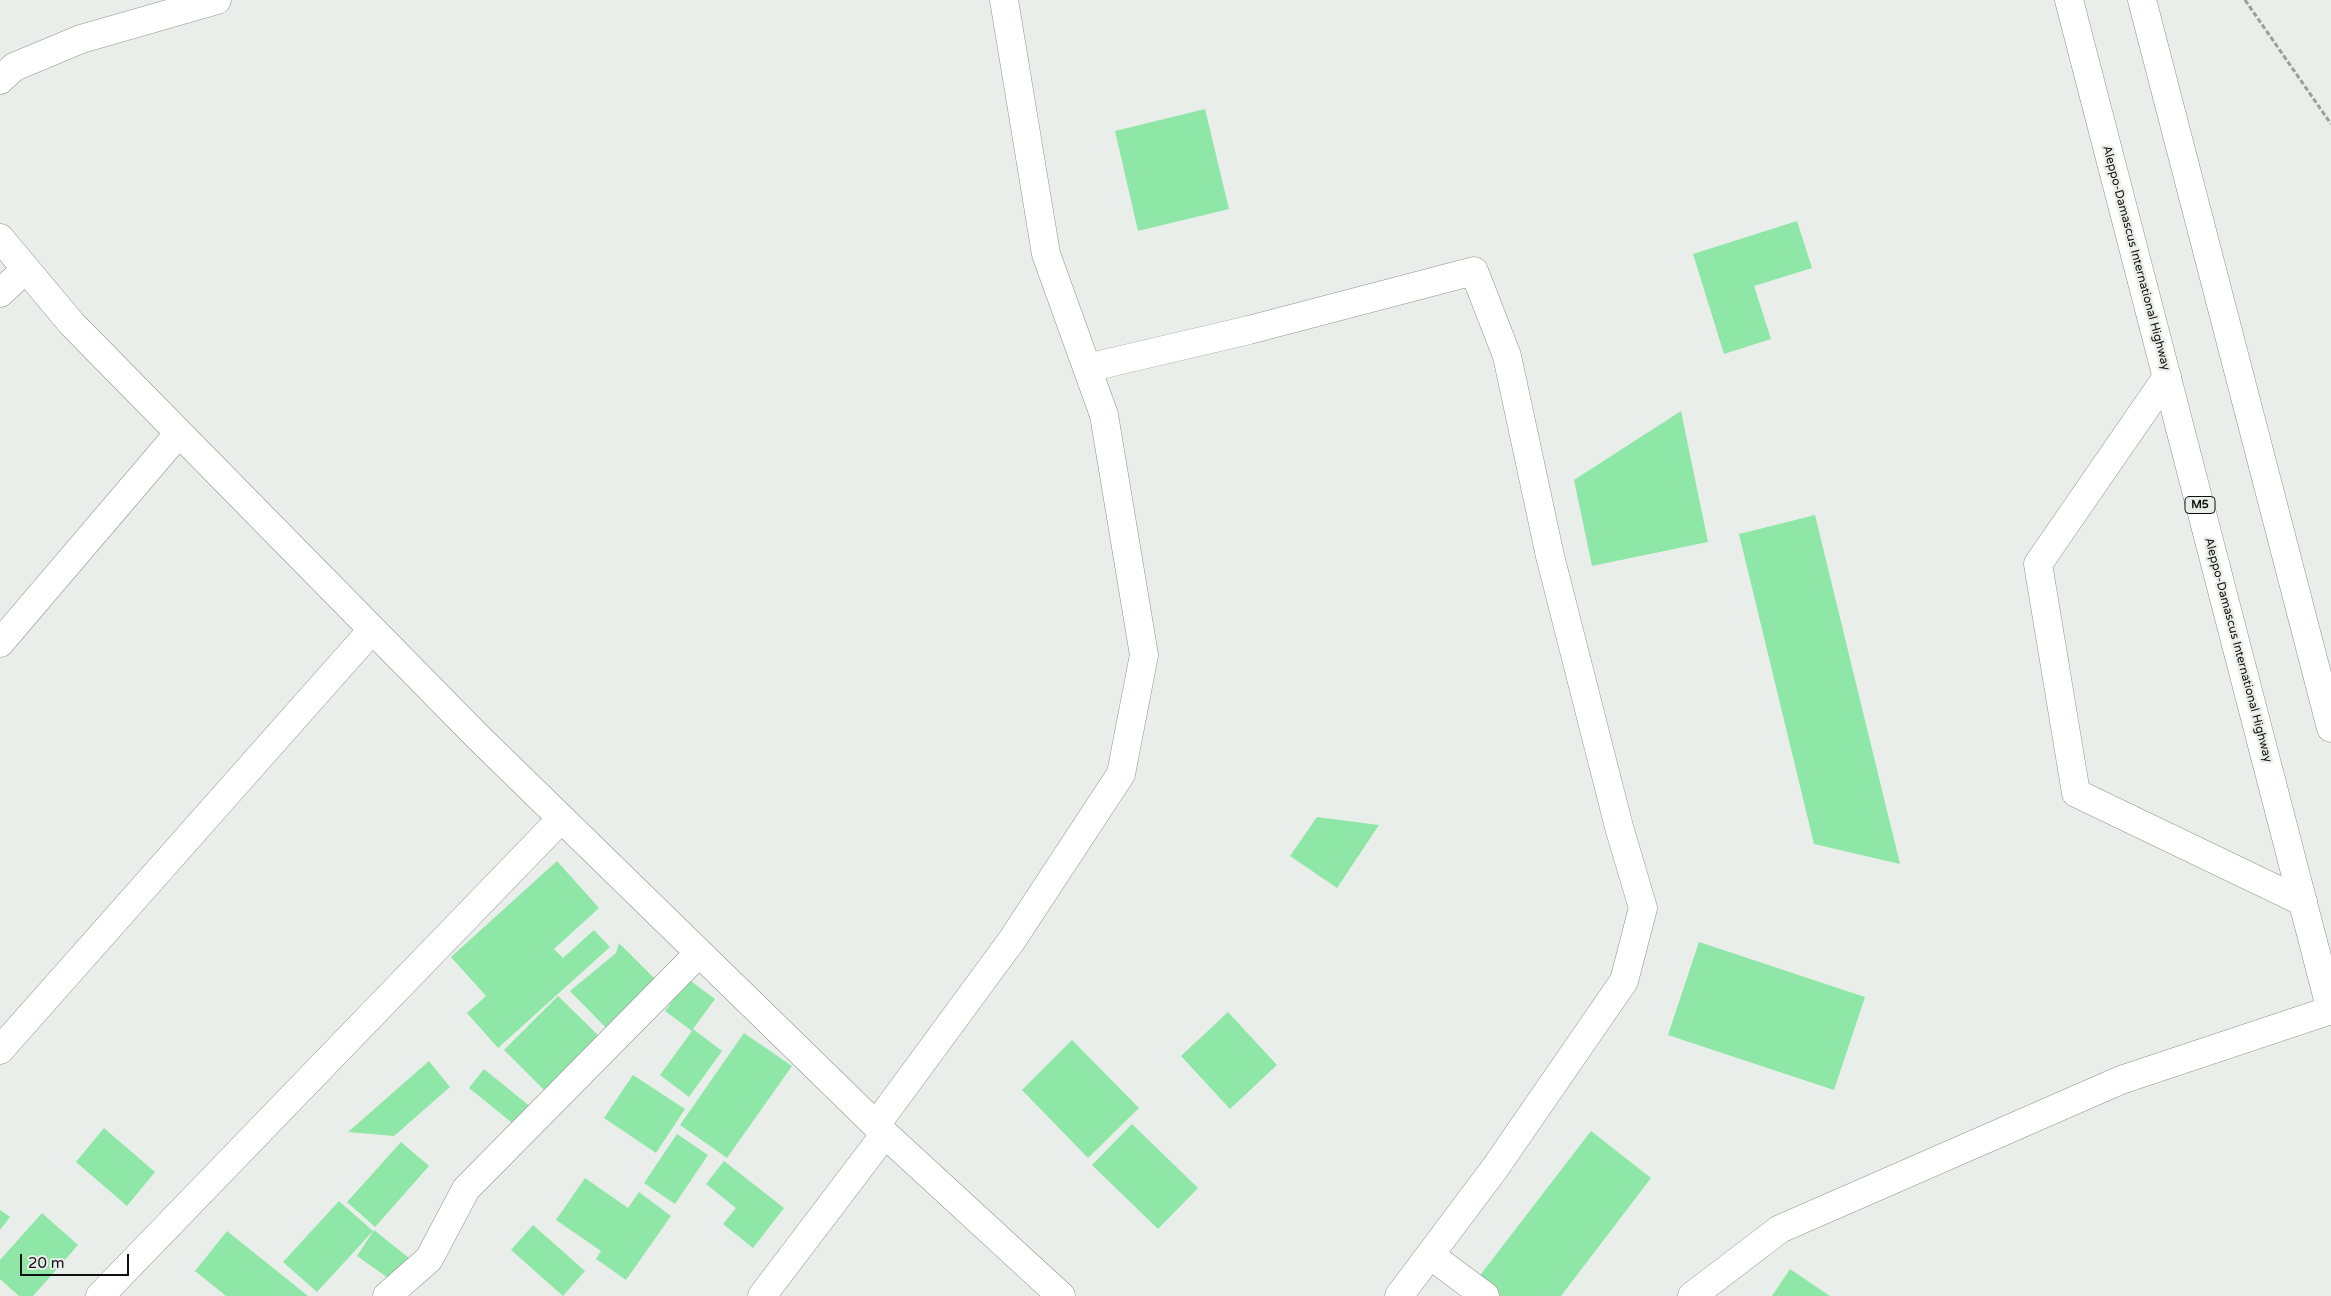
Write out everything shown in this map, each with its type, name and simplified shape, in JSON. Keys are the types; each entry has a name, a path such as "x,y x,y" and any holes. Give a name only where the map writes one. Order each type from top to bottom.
{"main road":[{"path":"0,80 14,67 81,39 217,0"},
{"path":"762,1296 881,1130 1012,940 1121,774 1144,655 1104,415 1046,254 1004,0"},
{"name":"Aleppo-Damascus International Highway","path":"2069,0 2331,1010"},
{"path":"2142,0 2331,728"},
{"path":"0,238 72,324 372,630 562,819 881,1130 1062,1296"},
{"path":"0,293 26,269"},
{"path":"1087,368 1250,330 1474,271 1507,356 1550,556 1619,827 1643,908 1624,981 1496,1168 1399,1296"},
{"path":"2167,377 2038,564 2076,792 2303,902"},
{"path":"0,643 179,434"},
{"path":"0,1050 372,630"},
{"path":"100,1296 562,819"},
{"path":"387,1296 429,1259 466,1189 699,953"},
{"path":"1692,1296 1780,1229 2121,1080 2331,1010"},
{"path":"1430,1255 1485,1296"}],"path":[{"path":"2244,0 2331,124"}],"building":[{"path":"1205,109 1229,209 1138,231 1115,131"},
{"path":"1797,221 1812,268 1754,286 1771,339 1724,354 1693,254"},
{"path":"1681,411 1708,542 1592,566 1574,480"},
{"path":"1815,515 1900,864 1814,844 1739,534"},
{"path":"1317,817 1379,825 1337,888 1290,856"},
{"path":"557,861 599,908 554,949 563,958 594,930 610,947 498,1048 467,1013 486,996 451,957"},
{"path":"1699,942 1865,997 1834,1090 1668,1035"},
{"path":"619,943 660,984 611,1033 570,991 616,953"},
{"path":"688,979 715,999 693,1029 722,1051 689,1097 660,1075 692,1031 665,1011"},
{"path":"558,996 600,1037 546,1092 504,1050"},
{"path":"1228,1012 1277,1065 1230,1109 1181,1056"},
{"path":"744,1033 792,1066 727,1158 680,1125"},
{"path":"1072,1040 1139,1108 1088,1158 1022,1090"},
{"path":"429,1061 450,1087 394,1136 348,1132"},
{"path":"484,1069 532,1108 516,1126 469,1088"},
{"path":"633,1075 685,1109 656,1153 604,1118"},
{"path":"1132,1124 1198,1188 1158,1229 1092,1165"},
{"path":"104,1128 155,1172 127,1206 76,1162"},
{"path":"1591,1131 1651,1178 1561,1296 1501,1296 1478,1278"},
{"path":"677,1134 708,1155 675,1204 644,1183"},
{"path":"401,1142 429,1166 375,1227 347,1202"},
{"path":"724,1161 784,1208 753,1248 723,1224 736,1208 706,1184"},
{"path":"585,1178 628,1208 639,1192 671,1216 626,1280 596,1259 601,1251 556,1220"},
{"path":"339,1201 373,1231 317,1292 283,1262"},
{"path":"0,1210 10,1217 0,1230"},
{"path":"42,1213 78,1245 33,1296 19,1296 0,1279 0,1260"},
{"path":"533,1225 585,1271 563,1296 511,1250"},
{"path":"374,1230 414,1262 398,1285 357,1256"},
{"path":"227,1231 308,1296 226,1296 195,1271"},
{"path":"1790,1269 1830,1296 1772,1296"}]}
